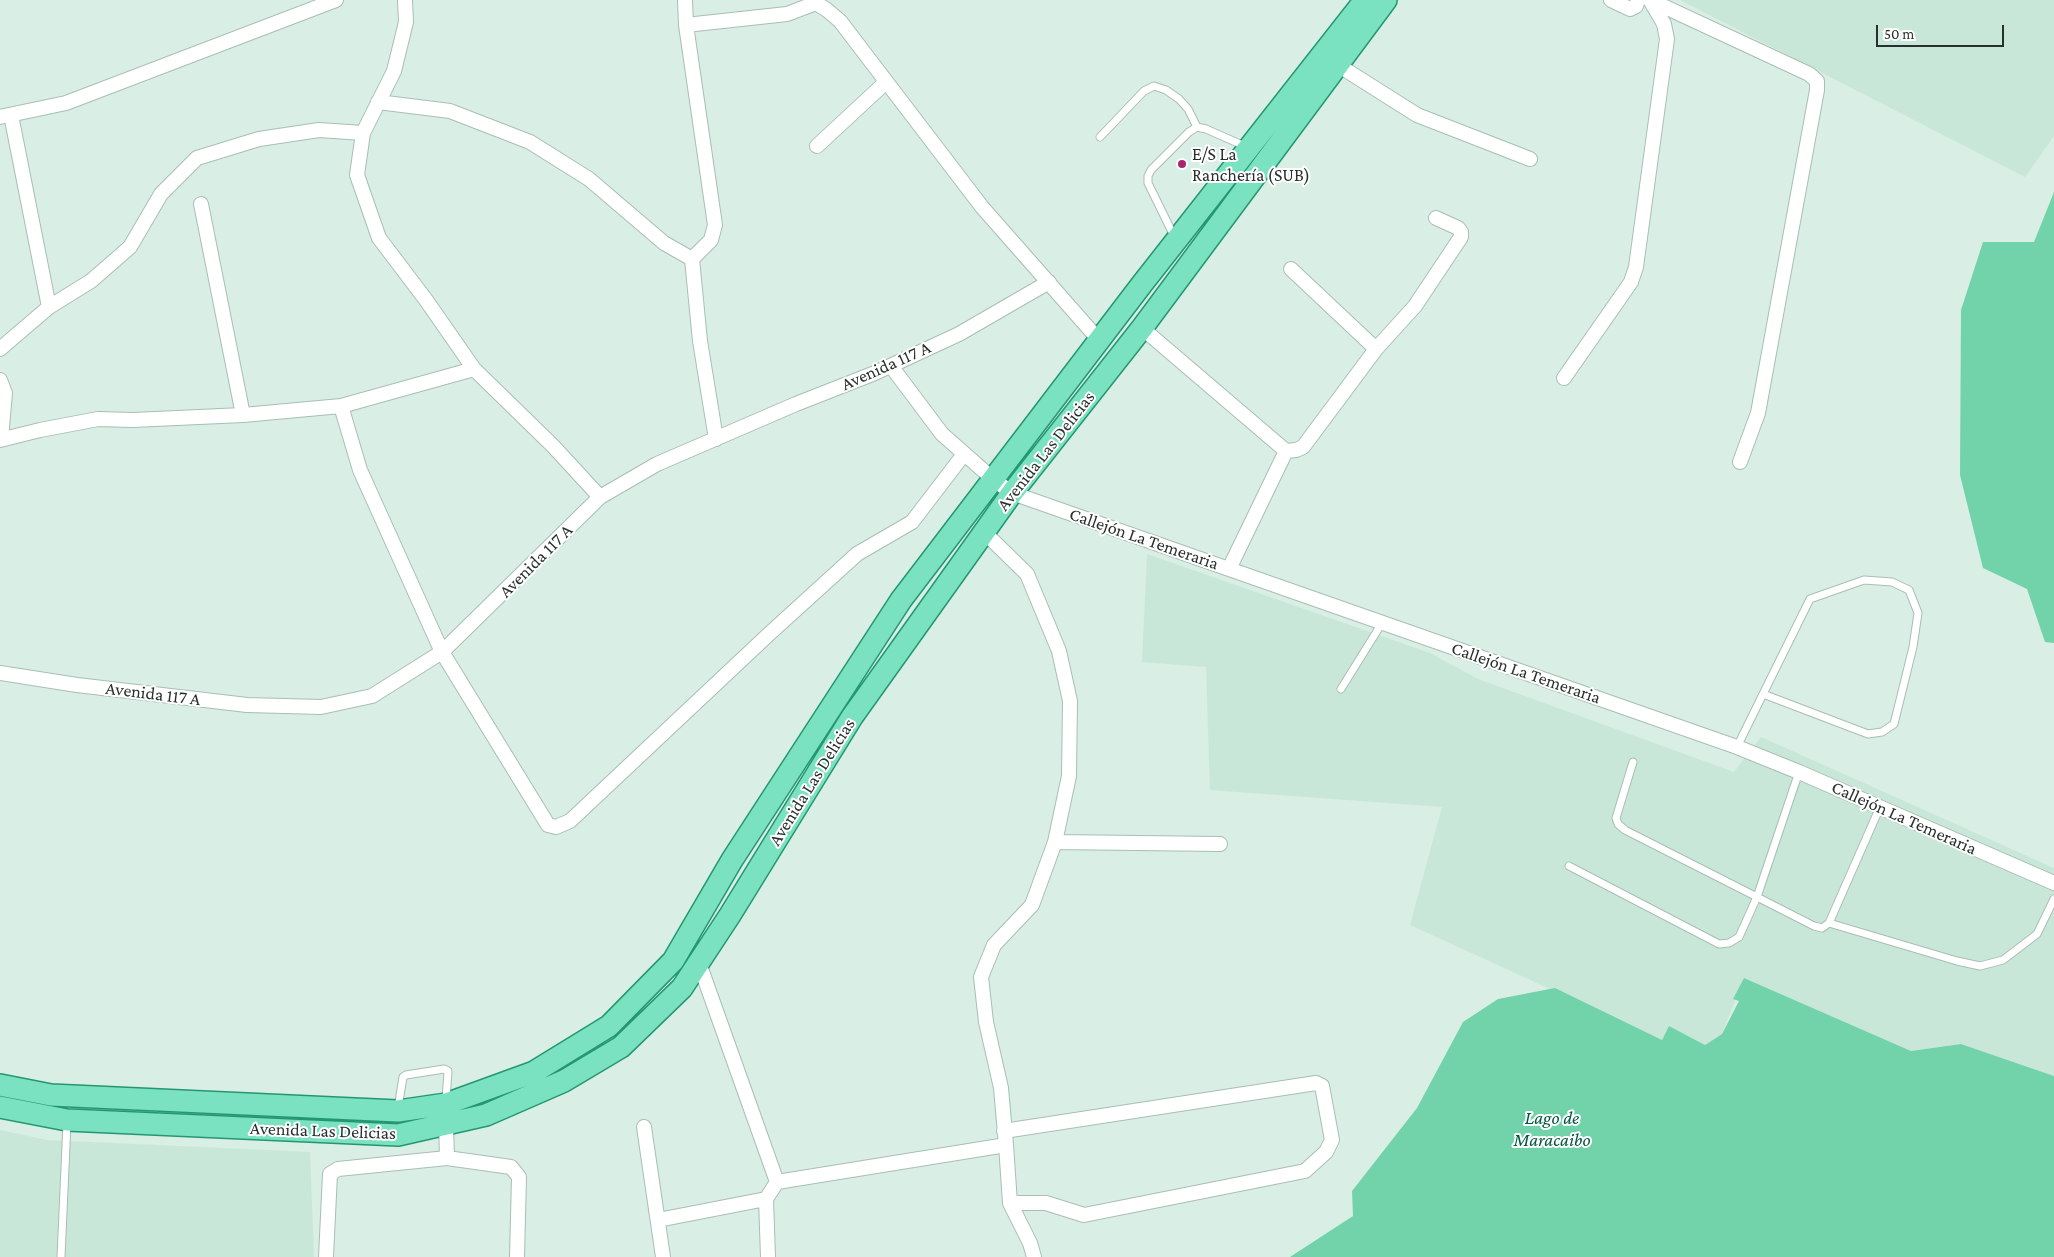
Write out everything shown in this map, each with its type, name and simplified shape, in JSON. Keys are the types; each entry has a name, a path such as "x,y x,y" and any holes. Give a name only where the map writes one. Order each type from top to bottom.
{"main road":[{"name":"Avenida Las Delicias","path":"0,1107 67,1120 398,1135 534,1072 609,1026 673,961 732,860 901,600 1176,240 1365,0"},
{"name":"Avenida Las Delicias","path":"0,1085 51,1095 486,1115 564,1081 621,1047 682,988 852,717 1012,493 1142,328 1386,0"}],"street":[{"path":"49,307 5,116 66,103 336,0"},
{"path":"405,0 406,22 394,71 363,133 357,175 379,238 474,369 553,446 600,497"},
{"path":"685,0 686,25 715,225 711,240 692,259"},
{"path":"1611,0 1630,9 1636,6 1638,0"},
{"path":"1564,378 1631,282 1636,267 1667,39 1664,24 1650,0"},
{"path":"1650,0 1809,74 1817,80 1817,90 1758,413 1740,462"},
{"path":"686,25 787,14 816,2 827,10 840,21 982,207 1099,340"},
{"path":"1338,65 1417,115 1530,158"},
{"path":"816,146 886,82"},
{"path":"378,102 450,111 530,142 589,179 664,243 692,259"},
{"path":"0,349 49,307 91,281 130,246 161,194 197,158 259,139 319,130 363,133"},
{"path":"202,204 243,415"},
{"path":"1142,328 1286,450 1296,450 1303,446 1376,349 1415,306 1460,237 1461,232 1458,228 1436,218"},
{"path":"692,259 700,342 716,439"},
{"path":"1291,269 1376,349"},
{"name":"Avenida 117 A","path":"0,673 77,685 247,705 321,707 372,696 442,652 600,497 657,464 891,366 959,334 1049,282"},
{"name":"Callejón La Temeraria","path":"891,366 942,434 993,479 1012,493 1737,747 2054,883"},
{"path":"0,380 5,393 1,440 98,418 133,420 243,415 341,406 474,369"},
{"path":"341,406 360,470 442,652 548,825 556,826 570,821 857,554 912,522 964,454"},
{"path":"1229,570 1286,450"},
{"path":"984,532 1027,574 1060,652 1070,700 1069,776 1054,842 1032,905 994,945 981,976 986,1022 1000,1088 1010,1203 1030,1243 1034,1257"},
{"path":"1054,842 1220,844"},
{"path":"699,962 777,1182"},
{"path":"768,1257 766,1199 777,1182 1005,1138 1316,1083 1322,1086 1332,1140 1326,1152 1305,1171 1084,1215 1046,1203 1010,1203"},
{"path":"446,1114 447,1158"},
{"path":"644,1127 663,1257"},
{"path":"326,1257 330,1174 338,1168 447,1158 511,1167 520,1178 517,1257"},
{"path":"658,1220 766,1199"}],"lane":[{"path":"1100,137 1144,91 1154,86 1166,90 1179,99 1188,109 1197,127"},
{"path":"1176,240 1148,183 1148,176 1151,170 1189,132 1197,127 1250,148"},
{"path":"1737,747 1763,694 1810,599 1864,580 1892,582 1909,590 1918,613 1913,647 1894,724 1882,732 1868,734 1763,694"},
{"path":"1342,689 1382,623"},
{"path":"1633,762 1616,818 1618,824 1625,830 1814,926 1822,928 1829,923 1880,807"},
{"path":"1569,866 1719,944 1729,943 1739,937 1757,897 1799,772"},
{"path":"1829,923 1980,966 2003,960 2037,934 2054,899"},
{"path":"398,1111 403,1077 444,1069 448,1071 446,1114"},
{"path":"61,1257 67,1120"}],"shaded area":[{"path":"1680,0 2054,0 2054,136 2025,177"},
{"path":"1147,554 1430,653 1478,679 1734,772 1761,737 2054,868 2054,1076 1961,1044 1911,1051 1744,978 1722,1034 1705,1045 1669,1026 1662,1040 1410,925 1442,807 1210,790 1206,667 1142,662"},
{"path":"0,1130 47,1140 310,1152 314,1257 0,1257"}],"water":[{"path":"2054,192 2054,643 2045,642 2027,589 1983,568 1960,475 1961,310 1983,242 2034,242"},
{"name":"Lago de Maracaibo","path":"1744,978 1911,1051 1961,1044 2054,1076 2054,1257 1290,1257 1353,1216 1352,1191 1417,1108 1463,1022 1498,999 1555,988 1662,1040 1669,1026 1705,1045 1722,1034 1739,1001 1733,999"}],"place":[{"name":"E/S La Ranchería (SUB)","path":"1182,164"}]}
